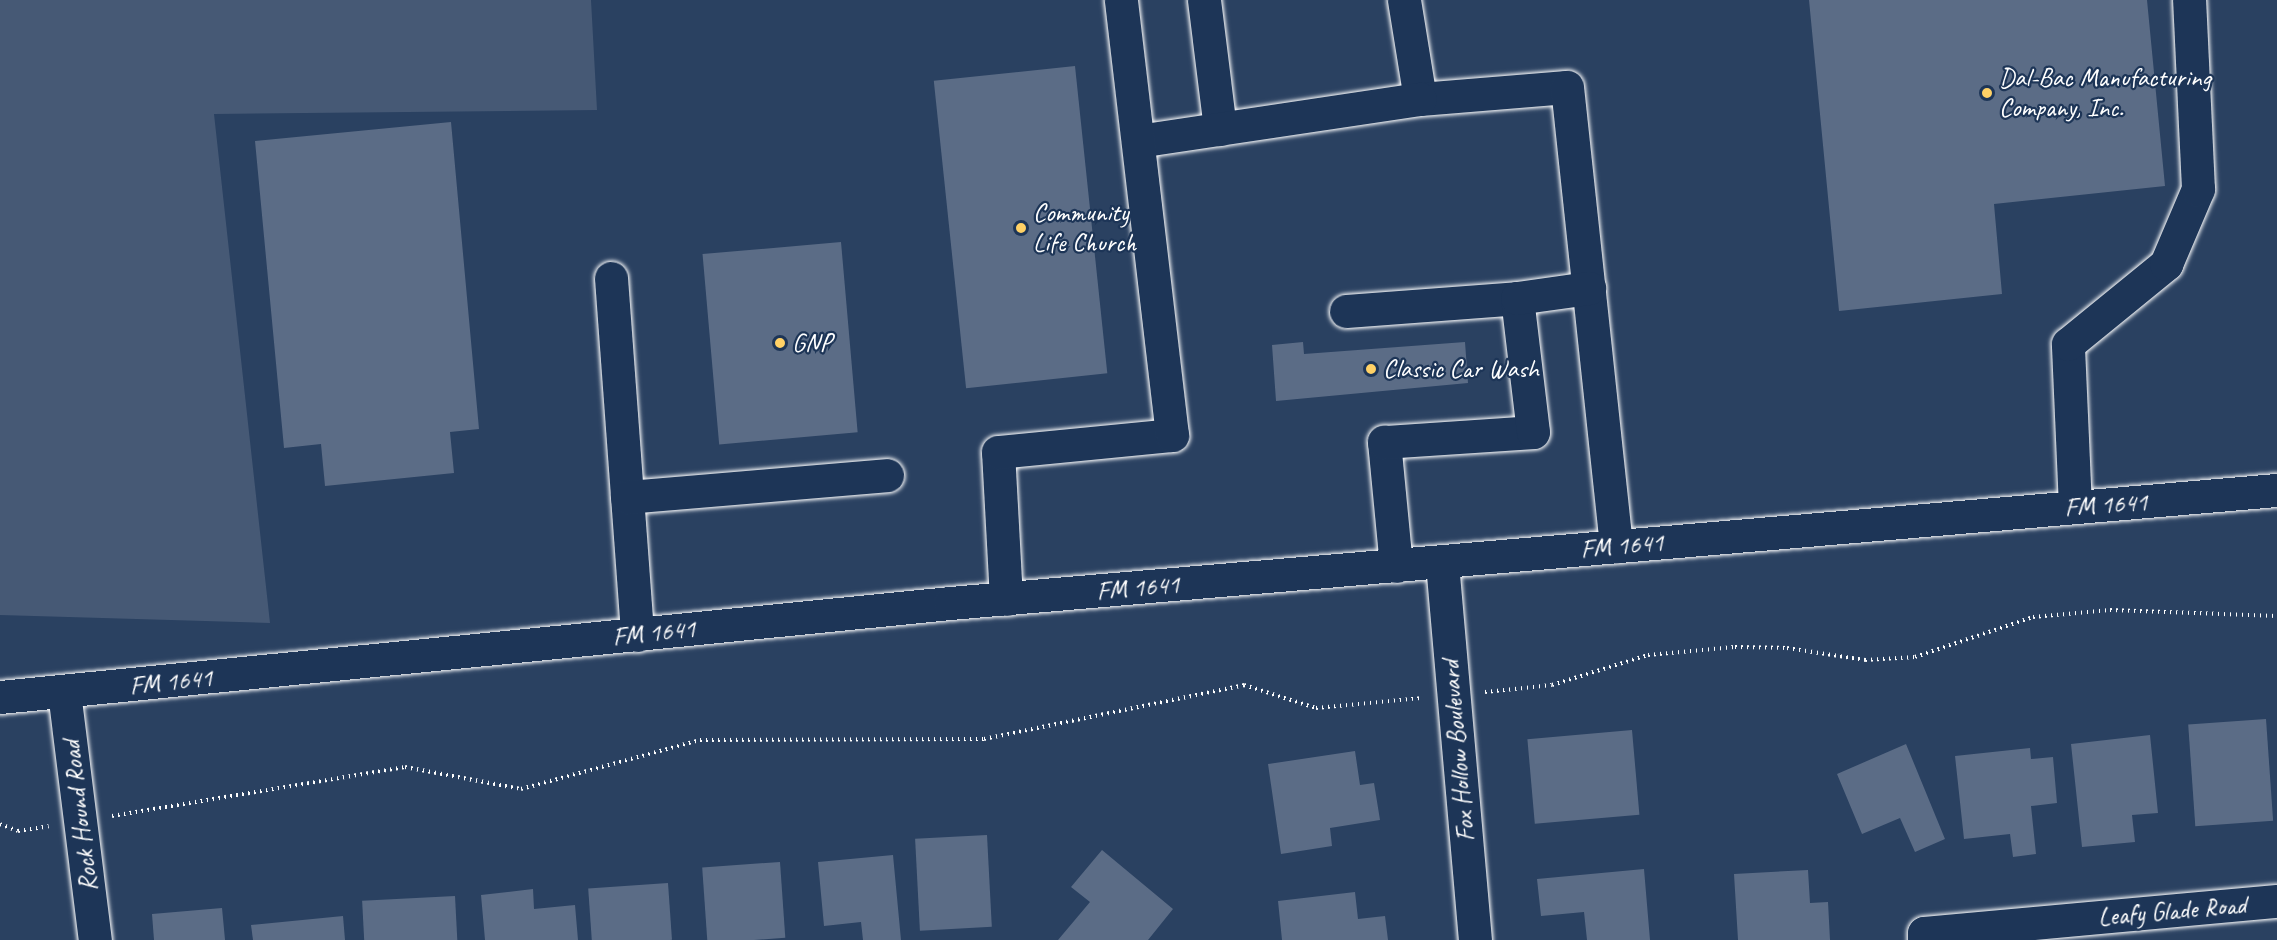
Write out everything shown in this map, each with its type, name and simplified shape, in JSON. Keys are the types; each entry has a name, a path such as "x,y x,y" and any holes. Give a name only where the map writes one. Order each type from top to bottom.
{"main road":[{"path":"1006,599 998,452 1172,435 1121,0"},
{"path":"1204,0 1220,129"},
{"path":"1404,0 1420,99"},
{"path":"2075,507 2068,344 2166,264 2198,189 2189,0"},
{"path":"1138,141 1420,99 1567,87 1616,546"},
{"path":"611,278 637,635"},
{"path":"1347,311 1517,298 1589,288"},
{"path":"1396,566 1384,442 1533,432 1517,298"},
{"path":"627,497 887,475"},
{"name":"FM 1641","path":"0,697 1006,599 2277,490"},
{"name":"Fox Hollow Boulevard","path":"1442,563 1475,940"},
{"name":"Rock Hound Road","path":"64,692 95,940"},
{"name":"Leafy Glade Road","path":"1924,937 2277,901"}],"path":[{"path":"0,824 18,831 405,767 521,789 700,740 984,739 1244,685 1316,708 1552,685 1648,654 1735,647 1787,648 1865,660 1915,657 2033,617 2110,610 2277,616"}],"shaded area":[{"path":"0,0 591,0 597,110 214,114 270,623 0,615"}],"building":[{"name":"Dal-Bac Manufacturing Company, Inc.","path":"1809,0 2147,0 2165,186 1994,204 2002,294 1839,311"},
{"name":"Community Life Church","path":"1075,66 1107,373 966,388 934,81"},
{"path":"451,122 479,429 450,432 454,473 325,486 321,444 284,448 255,141"},
{"name":"GNP","path":"841,242 858,432 719,444 703,254"},
{"name":"Classic Car Wash","path":"1303,342 1304,354 1465,342 1468,383 1276,401 1272,345"},
{"path":"2266,719 2273,821 2195,826 2188,724"},
{"path":"1632,730 1639,815 1535,824 1527,739"},
{"path":"2150,735 2158,813 2132,815 2135,842 2082,847 2071,744"},
{"path":"1906,744 1945,839 1915,852 1900,818 1862,834 1837,774"},
{"path":"2030,748 2031,759 2053,757 2057,803 2031,806 2036,854 2013,857 2010,834 1964,839 1955,756"},
{"path":"1355,751 1360,785 1374,783 1380,820 1330,828 1332,846 1281,854 1268,764"},
{"path":"987,835 992,927 920,931 915,839"},
{"path":"1102,850 1173,909 1148,940 1058,940 1090,902 1071,887"},
{"path":"893,855 901,940 863,940 861,922 824,926 818,862"},
{"path":"780,862 785,938 707,940 702,867"},
{"path":"1644,869 1650,940 1587,940 1584,912 1541,916 1537,879"},
{"path":"1808,870 1810,903 1828,902 1830,940 1738,940 1734,874"},
{"path":"668,883 672,940 592,940 588,889"},
{"path":"533,889 534,909 575,905 578,940 485,940 481,895"},
{"path":"1355,892 1358,919 1385,916 1388,940 1282,940 1278,901"},
{"path":"455,896 457,940 364,940 362,901"},
{"path":"222,908 225,940 154,940 152,914"},
{"path":"343,916 345,940 253,940 251,925"}],"place":[{"name":"Dal-Bac Manufacturing Company, Inc.","path":"1987,93"},
{"name":"Community Life Church","path":"1021,228"},
{"name":"GNP","path":"780,343"},
{"name":"Classic Car Wash","path":"1371,369"}]}
